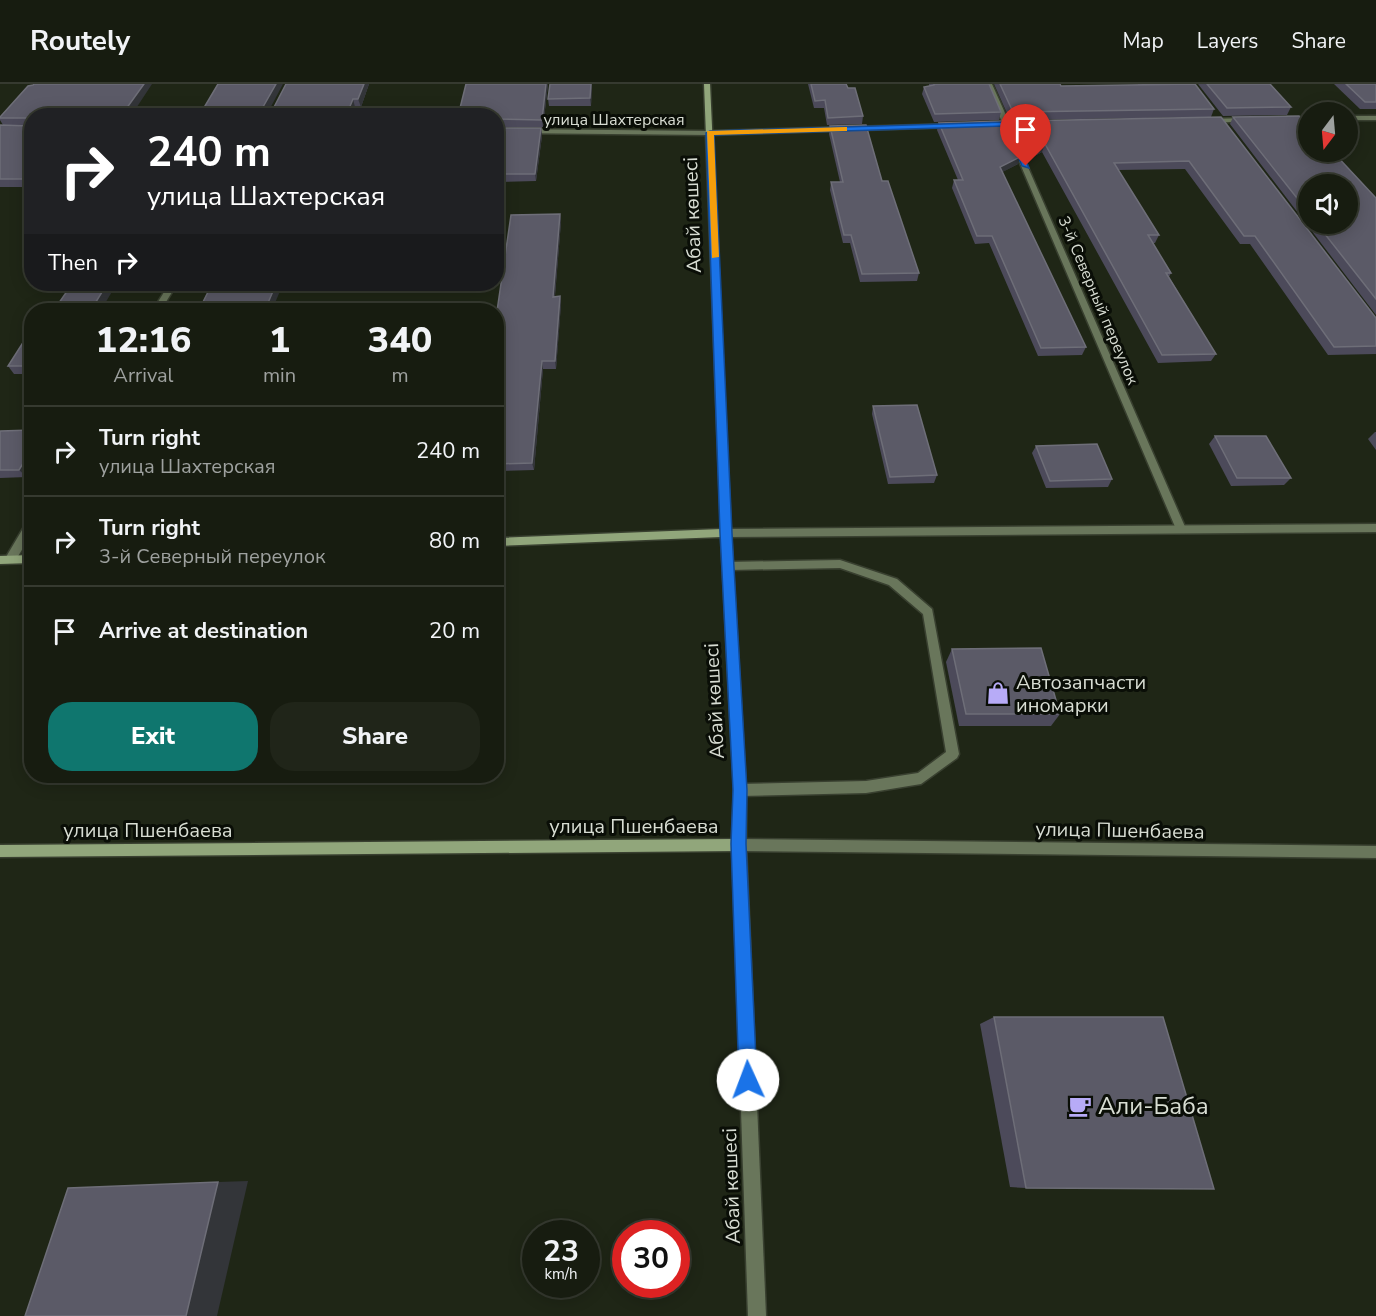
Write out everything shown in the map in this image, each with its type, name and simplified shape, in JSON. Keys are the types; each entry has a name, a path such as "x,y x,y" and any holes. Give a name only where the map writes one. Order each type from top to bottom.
{"main road":[{"name":"Абай көшесі","path":"707,84 726,533 740,790 739,844"},
{"path":"504,542 726,533"},
{"path":"5,560 24,559"},
{"name":"улица Пшенбаева","path":"0,851 739,844"}],"street":[{"name":"3-й Северный переулок","path":"990,84 1181,529"},
{"path":"1212,111 1226,130"},
{"path":"1358,118 1376,118"},
{"path":"1274,119 1298,119"},
{"path":"1195,121 1252,120"},
{"path":"984,125 1043,123"},
{"name":"улица Шахтерская","path":"504,131 710,133 960,125"},
{"path":"726,533 1376,528"},
{"path":"5,560 24,534"},
{"path":"729,566 840,564 892,582 902,589 928,612 953,753 921,778 866,787 740,790"},
{"name":"улица Пшенбаева","path":"739,844 1376,852"},
{"name":"Абай көшесі","path":"739,844 758,1316"}],"building":[{"path":"144,84 127,108 24,108 24,118 0,118 28,86"},
{"path":"218,84 276,84 263,108 204,108"},
{"path":"286,84 364,84 358,99 353,99 349,108 274,108"},
{"path":"466,84 546,84 542,120 504,119 504,108 460,108"},
{"path":"550,84 591,84 590,98 548,99"},
{"path":"811,84 846,84 848,88 855,88 863,116 828,118 825,100 815,101"},
{"path":"934,84 989,84 1001,112 935,114 924,87"},
{"path":"1000,84 1060,84 1061,86 1195,84 1214,109 1013,112"},
{"path":"1207,84 1270,84 1291,107 1227,108"},
{"path":"1346,84 1376,84 1376,102 1365,102"},
{"path":"1298,116 1298,162 1342,162 1354,174 1298,174 1298,199 1233,117"},
{"path":"1221,117 1298,217 1298,234 1311,234 1376,318 1376,346 1334,347 1255,236 1244,236 1189,161 1114,163 1159,235 1148,235 1171,273 1166,273 1216,354 1162,355 1045,144 1030,152 1016,121"},
{"path":"1005,121 1020,157 1000,167 1086,347 1041,348 992,236 977,236 954,180 963,180 939,123"},
{"path":"0,125 24,126 24,179 0,179"},
{"path":"866,125 882,181 888,181 919,273 862,274 851,235 844,235 831,182 843,182 830,126"},
{"path":"504,128 541,128 535,174 504,174"},
{"path":"1358,179 1376,198 1376,299 1325,234 1358,234"},
{"path":"560,214 553,297 560,296 555,361 542,361 532,463 504,464 504,303 498,303 500,291 504,291 504,263 511,215"},
{"path":"67,291 103,291 95,303 59,303"},
{"path":"208,291 273,291 268,303 202,303"},
{"path":"24,341 24,366 8,366"},
{"path":"917,405 937,475 890,477 873,406"},
{"path":"24,430 24,462 19,470 0,470 0,431"},
{"path":"1215,436 1266,436 1291,478 1237,478"},
{"path":"1097,444 1112,479 1050,481 1036,446"},
{"path":"1041,648 1060,714 966,714 952,649"},
{"name":"Али-Баба","path":"994,1017 1163,1017 1214,1189 1026,1188"},
{"path":"218,1182 186,1316 25,1316 68,1188"}],"slow traffic":[{"path":"715,257 710,133 845,129"}],"place":[{"name":"Автозапчасти иномарки","path":"998,693"},
{"name":"Али-Баба","path":"1080,1106"}],"route":[{"path":"748,1080 739,844 740,790 726,533 710,133 1008,124 1026,166"}]}
